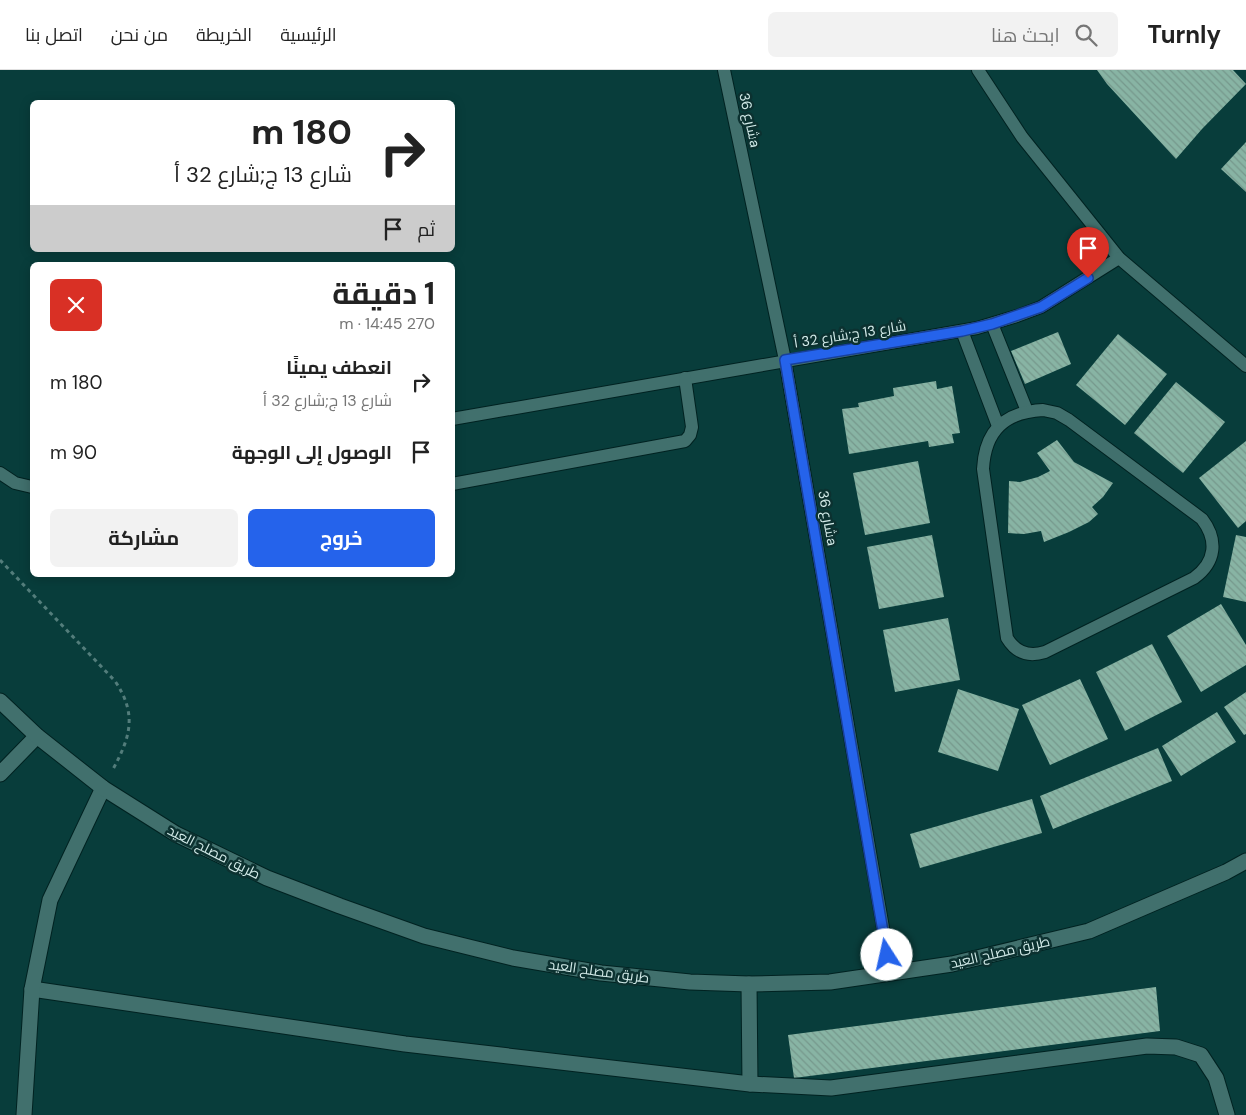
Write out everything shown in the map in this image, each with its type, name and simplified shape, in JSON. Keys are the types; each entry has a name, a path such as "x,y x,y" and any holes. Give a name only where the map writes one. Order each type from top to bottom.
{"street":[{"name":"طريق مصلح العيد","path":"0,701 37,736 103,788 176,834 267,878 424,936 513,958 601,973 690,982 749,984 830,982 952,964 1089,931 1226,872 1246,861"},
{"path":"0,774 37,736"},
{"path":"24,1115 32,989 50,900 103,788"},
{"path":"749,984 750,1084"},
{"path":"32,989 405,1044 750,1084 831,1088 1148,1046 1176,1047 1201,1055 1216,1078 1227,1115"}],"lane":[{"name":"شارع 36a","path":"724,70 785,360 890,974"},
{"path":"978,70 1022,137 1119,258 1246,366"},
{"name":"شارع 13 ج;شارع 32 أ","path":"455,418 785,360 962,331 992,324 1041,307 1119,258"},
{"path":"992,324 1027,411"},
{"path":"962,331 998,426"},
{"path":"455,483 684,441 690,435 692,427 685,378"},
{"path":"1043,410 1057,413 1069,420 1202,520 1212,536 1213,546 1212,555 1202,572 1194,578 1045,652 1030,655 1016,650 1011,645 1005,631 983,469 984,453 989,439 998,426 1007,419 1027,411 1043,410"},
{"path":"0,473 15,483 30,487"}],"path":[{"path":"0,560 115,681 122,691 129,714 128,738 124,750 103,788"}],"building":[{"path":"1097,70 1233,70 1246,84 1176,159 1107,84"},
{"path":"1246,142 1246,192 1221,169"},
{"path":"1058,332 1071,364 1025,384 1011,351"},
{"path":"1118,334 1167,374 1125,425 1076,385"},
{"path":"936,381 937,389 952,386 960,433 952,434 954,443 929,447 928,441 849,454 842,409 859,407 858,403 894,396 893,388"},
{"path":"1176,382 1225,422 1183,473 1134,433"},
{"path":"1057,440 1074,462 1113,483 1103,497 1092,507 1098,514 1089,522 1044,542 1041,531 1024,534 1008,533 1009,481 1020,482 1038,477 1050,471 1037,453"},
{"path":"1246,441 1246,521 1238,528 1199,478"},
{"path":"918,461 930,523 865,535 853,473"},
{"path":"932,535 944,597 879,609 867,547"},
{"path":"1236,535 1246,537 1246,602 1223,597"},
{"path":"1221,604 1246,645 1246,665 1201,692 1167,636"},
{"path":"948,618 960,680 895,692 883,630"},
{"path":"1152,644 1182,702 1125,731 1096,672"},
{"path":"1080,679 1108,739 1050,765 1022,705"},
{"path":"958,689 1019,709 998,771 938,752"},
{"path":"1246,692 1246,734 1244,735 1224,707"},
{"path":"1217,712 1236,742 1181,776 1162,746"},
{"path":"1158,748 1172,781 1053,829 1040,796"},
{"path":"1032,799 1042,833 920,868 910,834"},
{"path":"1156,987 1160,1031 794,1078 788,1035"}],"route":[{"path":"887,955 785,360 962,331 992,324 1041,307 1088,278"}]}
